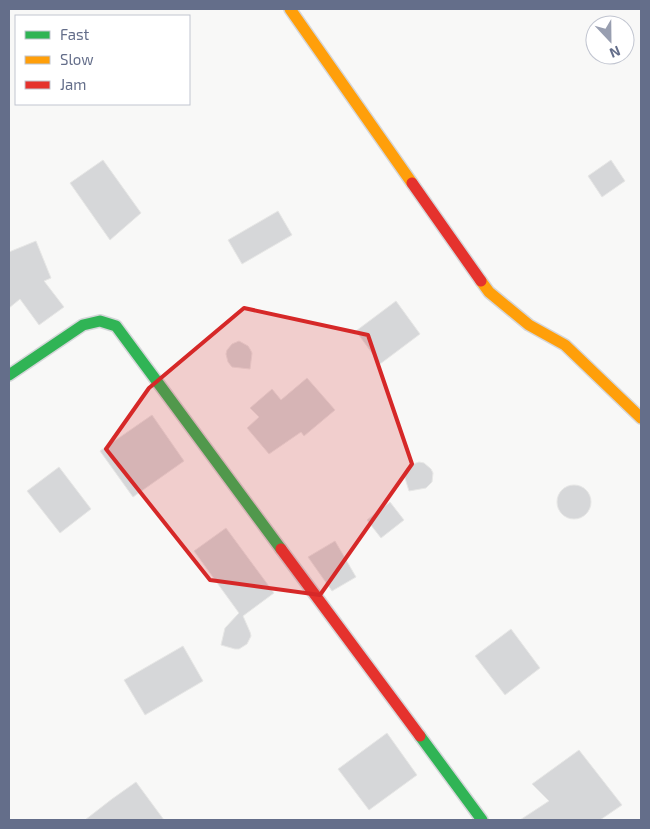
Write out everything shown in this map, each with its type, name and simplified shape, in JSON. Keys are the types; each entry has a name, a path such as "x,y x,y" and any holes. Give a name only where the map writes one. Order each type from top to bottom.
{"street":[{"path":"290,9 489,292 529,325 566,345 641,418"},
{"path":"9,375 83,325 100,321 116,326 482,820"}],"highlighted area":[{"path":"244,308 368,335 412,464 320,595 210,580 106,449 149,388"}],"building":[{"path":"103,160 141,213 110,240 70,183"},
{"path":"611,160 625,181 602,197 588,176"},
{"path":"278,211 292,235 242,264 228,240"},
{"path":"36,241 51,278 44,281 64,307 39,325 20,299 9,308 9,252"},
{"path":"396,301 420,334 380,364 356,331"},
{"path":"239,341 248,346 252,353 250,369 232,367 228,362 227,350 232,344"},
{"path":"307,378 335,410 304,436 301,432 269,454 247,428 259,417 250,408 272,389 281,400"},
{"path":"152,415 184,461 133,497 100,451"},
{"path":"419,462 424,463 431,469 433,473 432,482 426,488 409,491 405,478 406,473 410,465"},
{"path":"59,467 91,509 60,533 27,491"},
{"path":"574,485 581,486 586,490 590,495 590,509 586,514 581,518 574,519 567,518 562,514 558,509 557,502 558,495 562,490 567,486"},
{"path":"390,502 404,520 381,538 367,520"},
{"path":"226,528 274,593 243,616 251,636 247,644 239,649 221,645 225,628 239,613 194,551"},
{"path":"335,541 356,577 332,591 308,557"},
{"path":"511,629 540,668 505,695 475,656"},
{"path":"183,646 203,681 145,715 124,680"},
{"path":"387,733 417,775 369,810 338,769"},
{"path":"579,750 622,805 600,820 520,820 549,801 532,784"},
{"path":"136,782 164,820 85,820 112,799"}],"traffic: fast":[{"path":"9,375 83,325 100,321 116,326 281,549"},
{"path":"420,736 482,820"}],"traffic: slow":[{"path":"290,9 412,183"},
{"path":"481,281 489,292 529,325 565,345 641,418"}],"traffic: jam":[{"path":"412,183 481,281"},
{"path":"281,549 420,736"}]}
